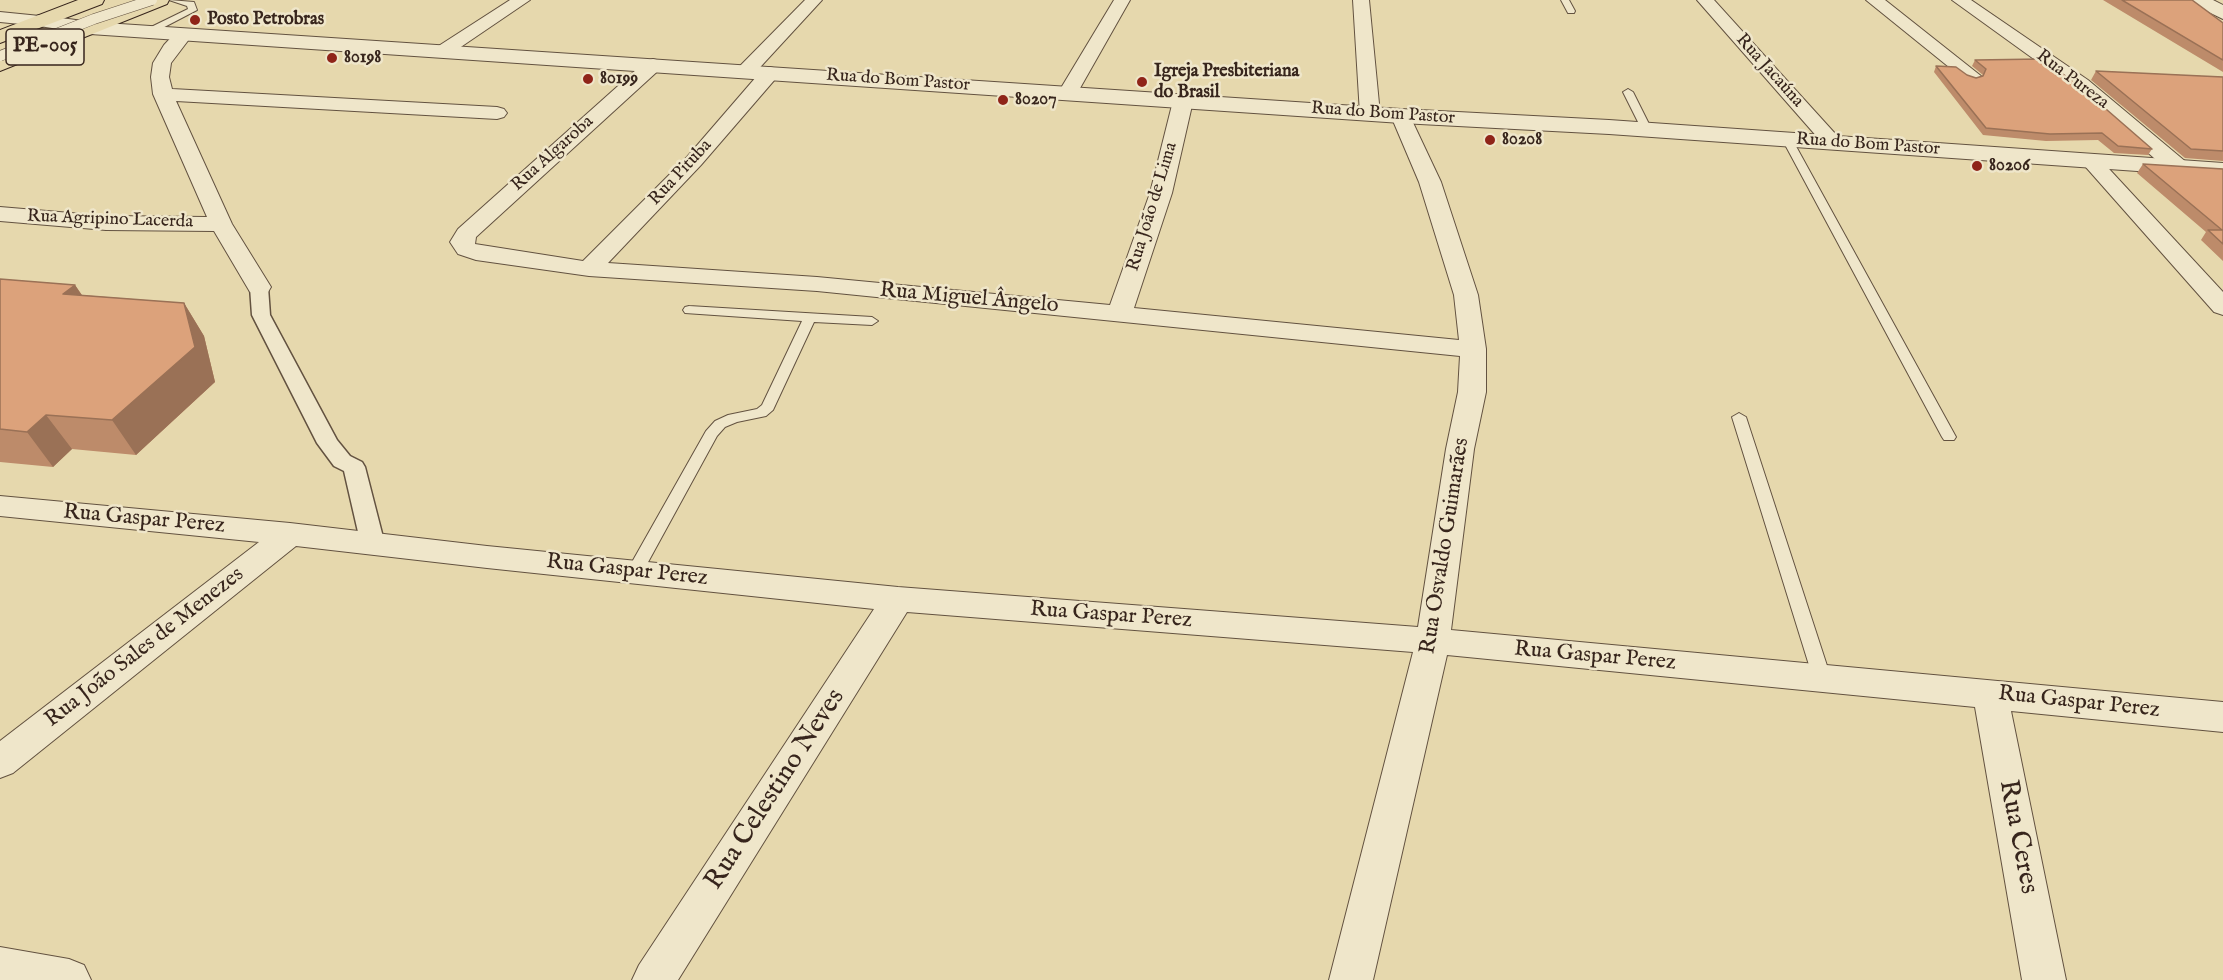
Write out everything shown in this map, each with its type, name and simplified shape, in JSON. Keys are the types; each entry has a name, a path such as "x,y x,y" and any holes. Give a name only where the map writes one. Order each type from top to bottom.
{"main road":[{"name":"PE-005","path":"0,37 95,0"},
{"name":"PE-005","path":"0,65 160,0"}],"street":[{"path":"443,51 522,0"},
{"path":"745,72 814,0"},
{"path":"1068,93 1122,0"},
{"path":"1361,0 1370,114"},
{"name":"Rua Jacaúna","path":"1705,0 1833,143"},
{"path":"1874,0 1972,76"},
{"name":"Rua Pureza","path":"1960,0 2081,84 2178,167"},
{"path":"2199,0 2223,13"},
{"path":"0,17 40,21"},
{"name":"Rua do Bom Pastor","path":"40,21 90,28 148,32 2223,170"},
{"path":"184,34 170,49 162,63 160,77 163,94 221,224 259,286 261,315 328,443 342,461 354,467 373,544"},
{"name":"Rua Algaroba","path":"466,249 462,242 466,234 653,65"},
{"name":"Rua Pituba","path":"589,269 694,161 770,73"},
{"path":"163,94 497,113"},
{"name":"Rua João de Lima","path":"1120,313 1161,193 1183,101"},
{"name":"Rua Osvaldo Guimarães","path":"1351,980 1433,641 1460,449 1472,392 1473,349 1466,295 1430,182 1401,116"},
{"path":"2091,161 2223,307"},
{"name":"Rua Agripino Lacerda","path":"0,214 106,223 221,224"},
{"name":"Rua Miguel Ângelo","path":"466,249 476,253 589,269 818,284 1473,349"},
{"name":"Rua Gaspar Perez","path":"0,506 290,534 898,599 1433,641 2223,717"},
{"name":"Rua João Sales de Menezes","path":"0,762 290,534"},
{"name":"Rua Celestino Neves","path":"654,980 898,599"},
{"name":"Rua Ceres","path":"1990,694 2044,980"},
{"path":"0,967 69,980"}],"lane":[{"path":"0,48 119,0"},
{"path":"0,56 94,19 152,0"},
{"path":"148,32 194,10 191,4 173,0"},
{"path":"1565,0 1571,11"},
{"path":"1628,92 1647,130"},
{"path":"1787,140 1949,436"},
{"path":"689,310 872,321"},
{"path":"635,571 711,434 720,424 733,418 761,413 768,407 810,318"},
{"path":"1739,417 1822,678"}],"building":[{"path":"2122,0 2192,0 2223,23 2223,60"},
{"path":"2041,59 2076,83 2152,149 2118,146 2102,133 2050,134 1986,128 1936,66 1956,67 1976,78 1983,76 1986,69 1975,60"},
{"path":"2096,71 2223,77 2223,151 2191,149"},
{"path":"2143,164 2223,169 2223,244 2208,230 2222,230"},
{"path":"0,279 75,285 63,294 184,303 195,347 112,420 46,415 27,432 0,429"}],"place":[{"name":"Posto Petrobras","path":"195,20"},
{"name":"80198","path":"332,58"},
{"name":"80199","path":"588,79"},
{"name":"Igreja Presbiteriana do Brasil","path":"1142,82"},
{"name":"80207","path":"1003,100"},
{"name":"80208","path":"1490,140"},
{"name":"80206","path":"1977,166"}]}
